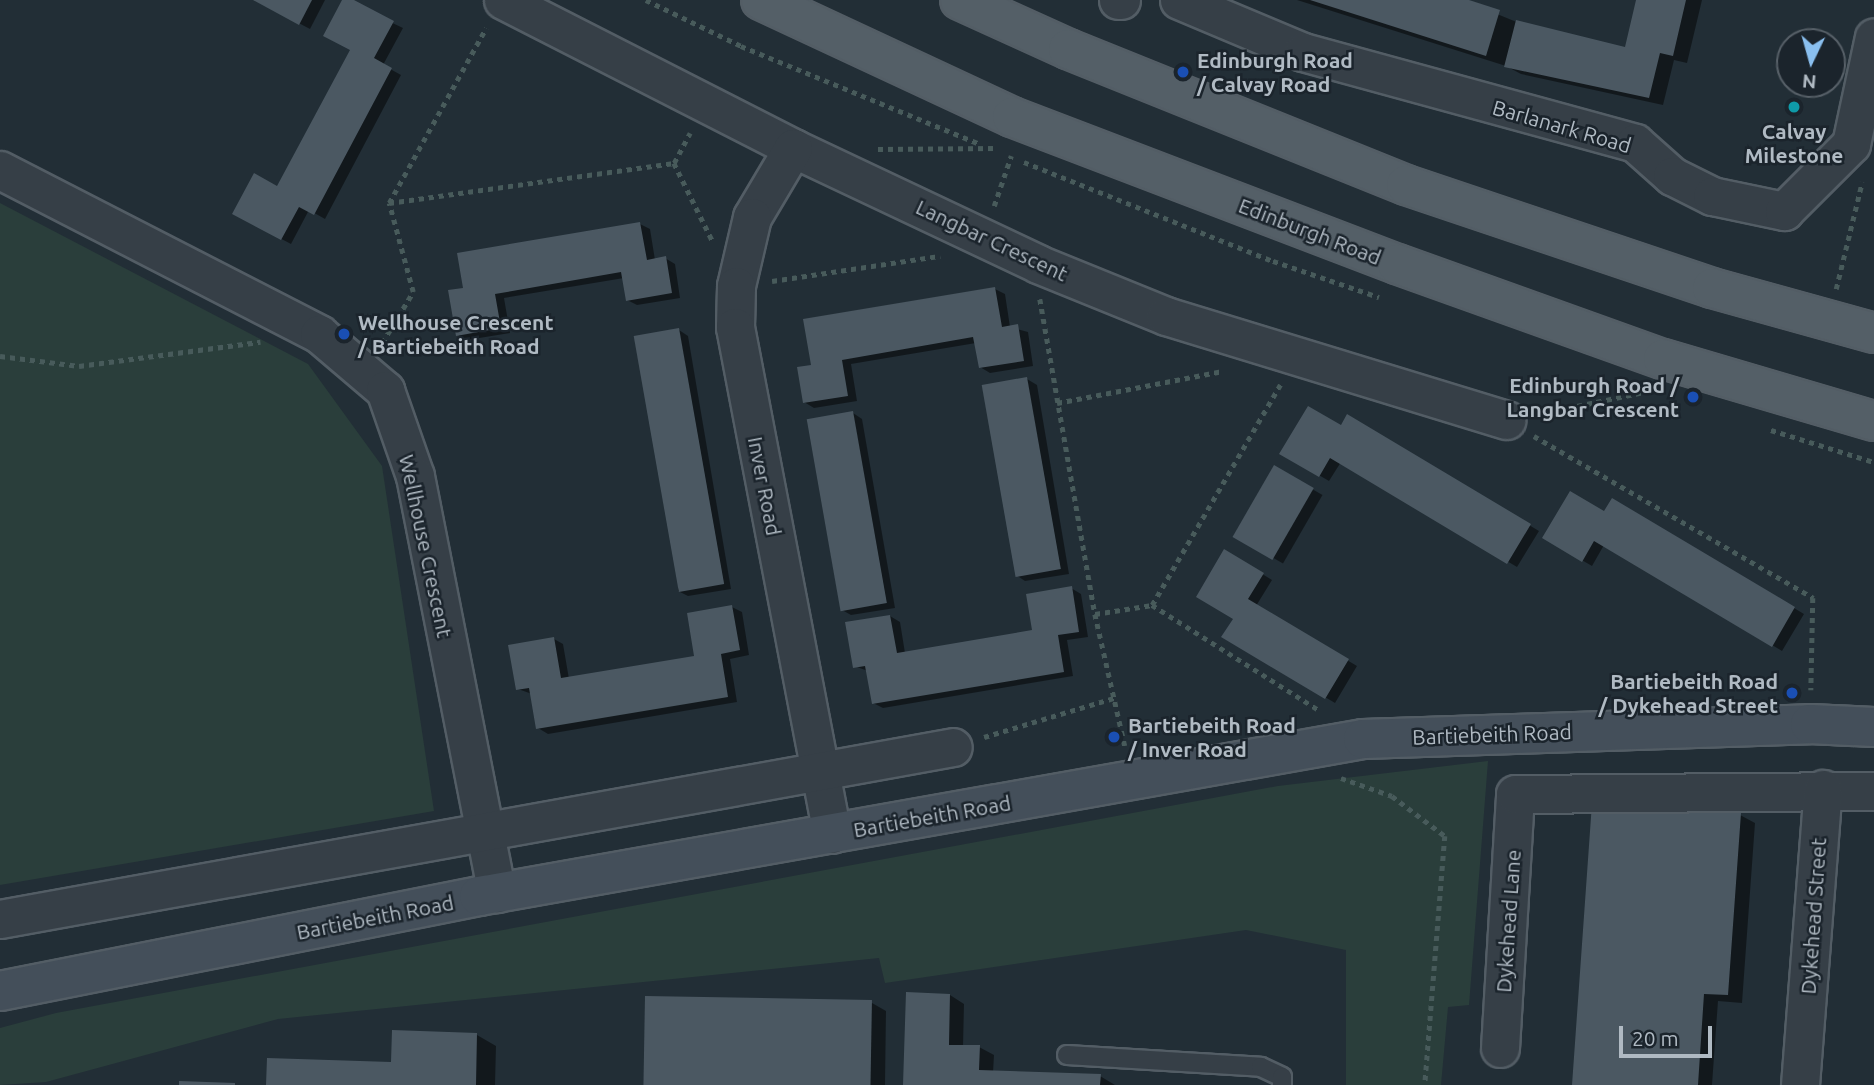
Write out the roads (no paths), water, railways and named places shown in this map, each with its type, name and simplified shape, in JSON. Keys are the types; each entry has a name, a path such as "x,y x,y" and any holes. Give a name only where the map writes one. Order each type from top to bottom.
{"main road":[{"name":"Edinburgh Road","path":"761,0 1012,117 1396,264 1663,359 1874,421"},
{"path":"960,0 1068,49 1406,185 1712,288 1834,296 1874,333"}],"street":[{"name":"Barlanark Road","path":"1179,0 1303,52 1635,143 1672,176 1712,196 1783,211 1860,125"},
{"name":"Langbar Crescent","path":"495,12 1038,264 1166,316 1506,420"},
{"path":"1860,125 1874,37"},
{"name":"Inver Road","path":"793,148 752,217 736,286 735,327 832,834"},
{"name":"Wellhouse Crescent","path":"0,170 319,334 385,390 415,476 497,893"},
{"name":"Bartiebeith Road","path":"0,991 497,893 1347,742 1810,724 1874,727"},
{"path":"0,919 953,747"},
{"path":"1823,789 1874,791"},
{"name":"Dykehead Lane","path":"1500,1048 1515,794 1823,789"},
{"name":"Dykehead Street","path":"1800,1085 1823,789"}],"lane":[{"path":"1068,1055 1261,1067 1282,1077 1282,1085"}],"place":[{"name":"Edinburgh Road / Calvay Road","path":"1183,72"},
{"name":"Calvay Milestone","path":"1794,107"},
{"name":"Wellhouse Crescent / Bartiebeith Road","path":"344,334"},
{"name":"Edinburgh Road / Langbar Crescent","path":"1693,397"},
{"name":"Bartiebeith Road / Dykehead Street","path":"1792,693"},
{"name":"Bartiebeith Road / Inver Road","path":"1114,737"}]}
